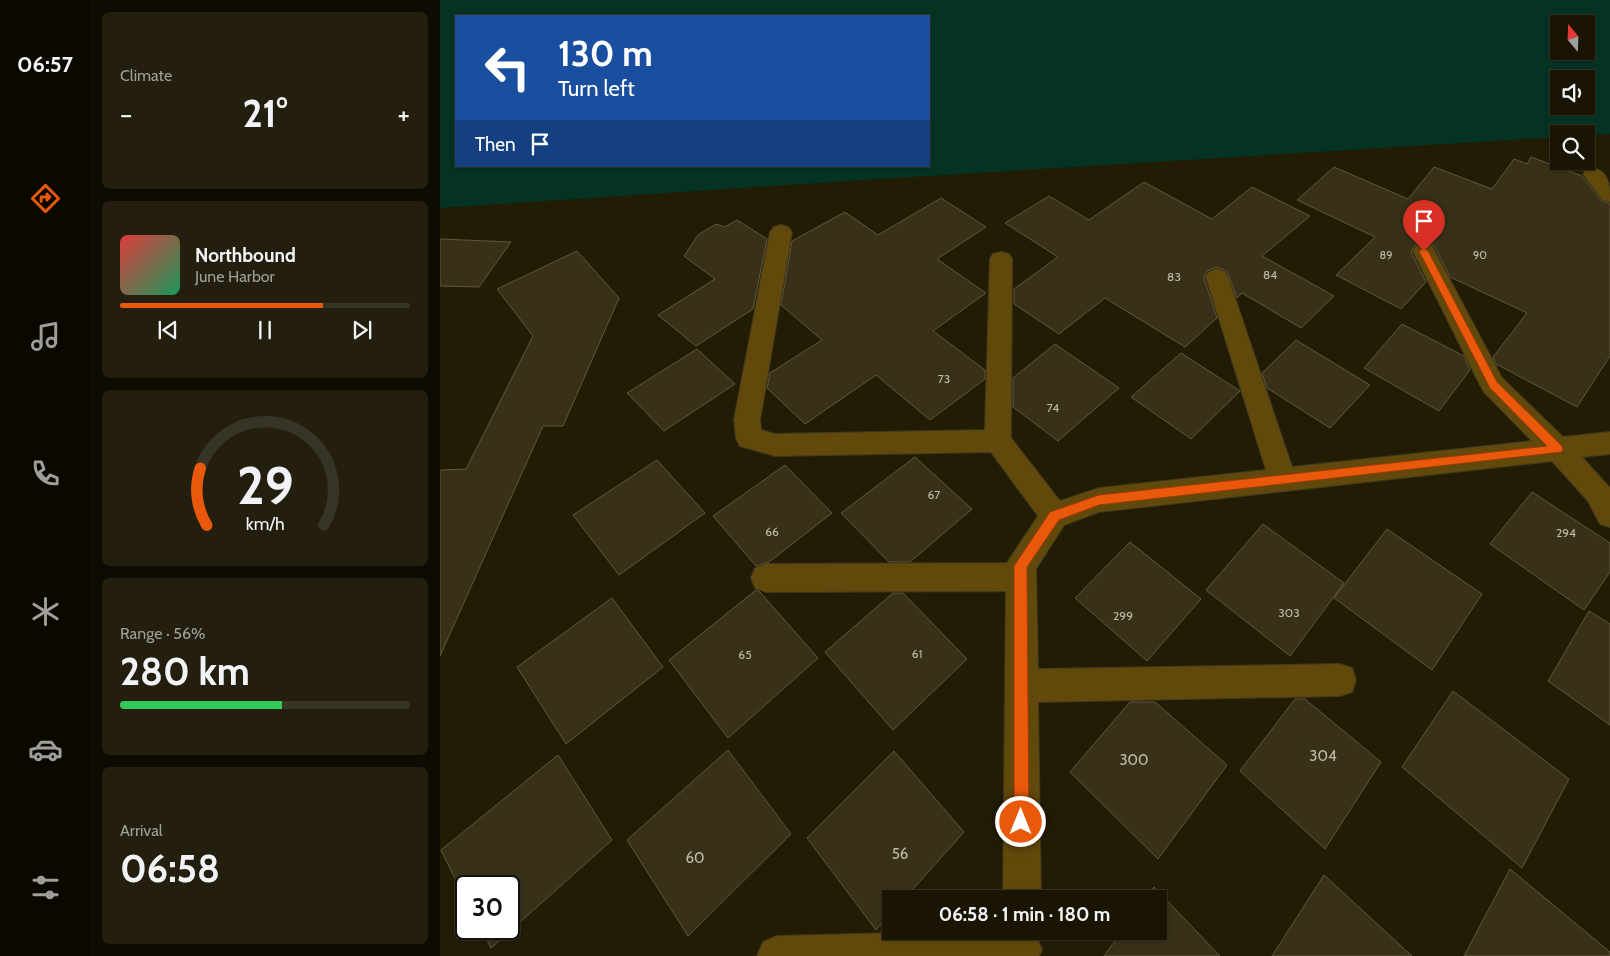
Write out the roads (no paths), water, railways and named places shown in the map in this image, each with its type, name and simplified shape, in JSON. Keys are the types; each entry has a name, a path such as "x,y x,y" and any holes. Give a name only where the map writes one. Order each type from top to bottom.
{"street":[{"path":"1593,174 1610,196"},
{"path":"781,232 747,420 749,438 775,445 998,441"},
{"path":"1424,251 1493,385 1558,449 1598,493 1610,515"},
{"path":"1001,259 998,441 1054,516"},
{"path":"1217,277 1283,480"},
{"path":"1022,890 1020,566 1054,516 1099,500 1610,442"},
{"path":"766,578 1021,577"},
{"path":"1021,686 1340,680"},
{"path":"777,956 1022,946"}]}
